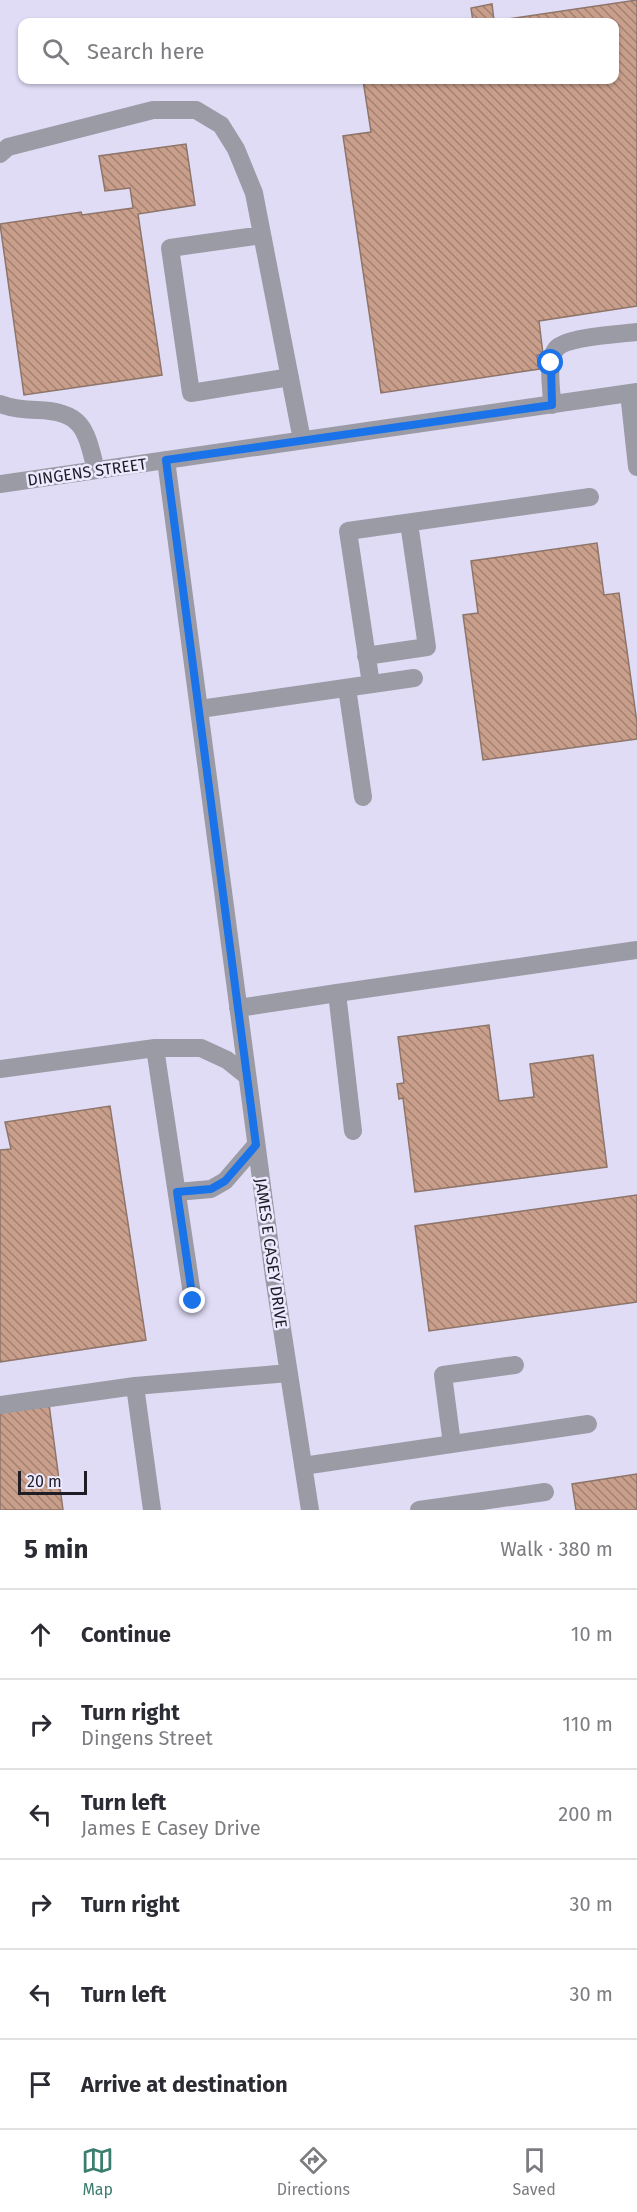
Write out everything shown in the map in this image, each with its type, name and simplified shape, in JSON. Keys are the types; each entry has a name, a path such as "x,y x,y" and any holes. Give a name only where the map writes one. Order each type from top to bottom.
{"street":[{"path":"0,154 8,147 153,110 196,110 221,125 236,149 254,193 302,440"},
{"path":"262,235 170,248 191,393 290,377"},
{"path":"552,405 551,363 556,349 566,342 637,332"},
{"path":"633,393 637,467"},
{"name":"DINGENS STREET","path":"0,484 633,393"},
{"path":"0,404 13,410 56,410 75,418 87,437 96,470"},
{"name":"JAMES E CASEY DRIVE","path":"166,460 256,1145 310,1510"},
{"path":"371,684 348,531 590,497"},
{"path":"366,656 427,647 409,523"},
{"path":"200,709 414,678"},
{"path":"347,688 363,797"},
{"path":"238,1008 637,950"},
{"path":"337,993 352,1131"},
{"path":"0,1069 154,1048 201,1048 227,1060 247,1076"},
{"path":"154,1048 193,1301"},
{"path":"177,1192 211,1189 225,1181 256,1145"},
{"path":"452,1444 443,1375 514,1365"},
{"path":"0,1405 135,1386 289,1373"},
{"path":"135,1386 152,1510"},
{"path":"303,1466 588,1424"},
{"path":"419,1510 545,1492"}],"building":[{"path":"637,0 637,306 539,321 543,354 537,355 539,369 381,393 343,136 371,132 364,84 619,84 619,18 514,18"},
{"path":"492,4 494,18 472,18 471,8"},
{"path":"186,144 195,205 138,214 162,375 24,395 0,224 81,212 82,215 133,208 130,188 105,191 99,156"},
{"path":"597,543 604,595 619,593 637,723 637,739 483,760 463,615 478,613 471,561"},
{"path":"489,1025 499,1101 534,1097 530,1064 593,1055 607,1167 415,1192 403,1098 399,1099 397,1084 404,1083 398,1037"},
{"path":"110,1106 146,1340 0,1362 0,1150 11,1149 5,1122"},
{"path":"637,1195 637,1302 429,1331 415,1226"},
{"path":"49,1404 63,1510 0,1510 0,1411"},
{"path":"637,1474 637,1510 576,1510 572,1484"}],"route":[{"path":"193,1301 177,1192 211,1189 225,1181 256,1145 166,460 552,405 551,363"}]}
